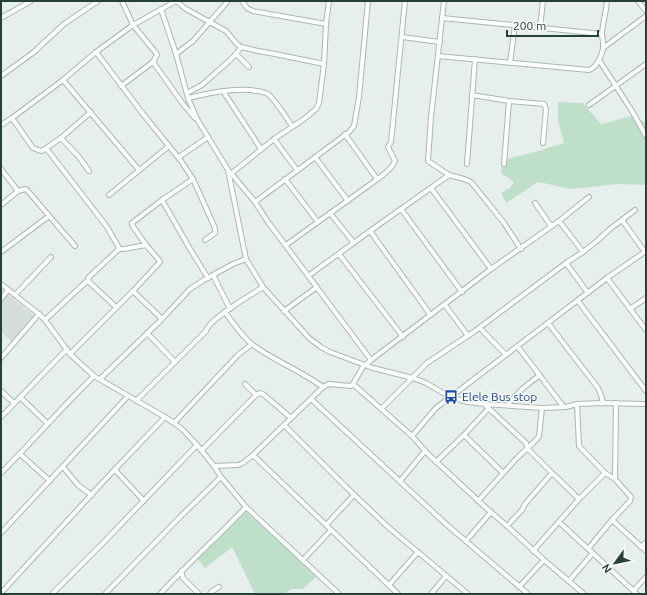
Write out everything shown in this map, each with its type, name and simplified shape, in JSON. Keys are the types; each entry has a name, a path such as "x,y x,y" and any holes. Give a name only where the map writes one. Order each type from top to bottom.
{"street":[{"path":"1,18 31,1"},
{"path":"1,76 34,52 64,24 98,1"},
{"path":"121,86 153,62 157,55 133,25 122,1"},
{"path":"1,124 12,118 63,80 96,52 133,25 176,1 186,9 226,31 237,44 242,47 324,64"},
{"path":"176,54 193,41 228,1"},
{"path":"242,1 247,8 253,11 326,24"},
{"path":"230,172 292,126 304,119 318,107 324,64 329,1"},
{"path":"255,202 354,126 359,97 368,1"},
{"path":"286,245 377,179 390,169 395,162 388,147 391,142 405,1"},
{"path":"444,1 428,161 449,175 464,178 471,182 504,223 521,249"},
{"path":"540,28 543,1"},
{"path":"438,56 589,70 593,68 599,60 603,48 602,34 607,1"},
{"path":"638,1 646,11"},
{"path":"161,9 197,120"},
{"path":"603,48 646,16"},
{"path":"442,18 602,34"},
{"path":"510,63 515,25"},
{"path":"402,38 440,42"},
{"path":"188,95 202,85 242,47"},
{"path":"96,52 121,86 178,157 193,180 215,228 215,233 205,240"},
{"path":"236,54 249,67"},
{"path":"467,164 475,59"},
{"path":"599,60 616,85 646,136"},
{"path":"153,62 183,104 197,120 230,172 255,202 371,360"},
{"path":"589,105 646,64"},
{"path":"63,80 139,170"},
{"path":"188,95 238,90 264,92 268,94 283,112 292,126"},
{"path":"223,91 261,149"},
{"path":"472,95 509,101 542,103 545,105 546,109 543,143"},
{"path":"504,164 509,101"},
{"path":"12,118 33,148 42,151 61,138 91,112"},
{"path":"345,134 377,179"},
{"path":"178,157 208,137"},
{"path":"61,138 79,157 89,171"},
{"path":"274,139 297,170"},
{"path":"109,195 169,146"},
{"path":"46,148 107,227 119,249"},
{"path":"315,157 348,200"},
{"path":"1,169 18,191"},
{"path":"230,172 246,259 263,287 301,330 314,342 330,352 379,370 413,378 426,383 450,397 468,402 542,408 566,407 577,404 646,404"},
{"path":"308,276 449,175"},
{"path":"285,179 318,222"},
{"path":"70,354 160,262 146,245 132,223 162,200 193,180"},
{"path":"431,188 492,269"},
{"path":"1,205 18,191 25,189 27,190 75,246"},
{"path":"214,466 243,464 323,387 329,384 351,386 365,365 371,360 589,198"},
{"path":"162,200 208,278"},
{"path":"536,203 551,226"},
{"path":"401,209 462,292"},
{"path":"381,409 427,363 480,328 582,252 635,210"},
{"path":"330,213 354,243"},
{"path":"1,252 49,216"},
{"path":"412,436 436,408 607,278 646,251 622,220"},
{"path":"559,221 582,252"},
{"path":"370,231 430,315"},
{"path":"45,320 119,249 146,245"},
{"path":"339,254 403,337"},
{"path":"15,295 51,257"},
{"path":"100,379 190,290 213,275 246,259"},
{"path":"566,263 588,293"},
{"path":"213,275 230,309"},
{"path":"607,278 646,330"},
{"path":"88,280 88,282 116,307"},
{"path":"1,284 39,314 70,354 94,376 174,423 202,450 221,477 246,507 339,594"},
{"path":"136,401 206,331 207,326 225,312 263,287"},
{"path":"284,311 317,287"},
{"path":"1,299 8,290"},
{"path":"133,291 162,319"},
{"path":"630,309 646,298"},
{"path":"578,301 646,391"},
{"path":"445,305 468,336"},
{"path":"427,310 434,312"},
{"path":"225,312 252,344 323,387"},
{"path":"1,358 39,314"},
{"path":"548,323 598,388 603,403"},
{"path":"480,328 506,355"},
{"path":"147,333 175,362"},
{"path":"174,423 238,355 252,344"},
{"path":"518,346 563,406"},
{"path":"1,417 66,349"},
{"path":"508,405 519,392 540,375"},
{"path":"1,473 70,399 94,376"},
{"path":"245,384 256,395"},
{"path":"353,384 412,436 436,462 478,501 584,594"},
{"path":"1,391 14,403"},
{"path":"202,450 256,395 260,393 262,393 291,418"},
{"path":"1,533 128,396"},
{"path":"20,397 48,424"},
{"path":"311,398 447,525 528,594"},
{"path":"615,479 616,403"},
{"path":"484,404 526,443 528,449 552,474 579,498"},
{"path":"577,404 579,446 605,473 615,479 631,497 630,501 588,549"},
{"path":"436,462 489,408"},
{"path":"478,501 503,473 528,449 538,436 542,408"},
{"path":"1,593 165,417"},
{"path":"284,425 388,527 468,594"},
{"path":"464,435 503,473"},
{"path":"52,594 197,445"},
{"path":"400,482 425,451"},
{"path":"20,454 50,481"},
{"path":"254,455 398,594"},
{"path":"63,467 79,486 92,496"},
{"path":"115,470 144,501"},
{"path":"533,550 579,498 605,473"},
{"path":"507,526 552,474"},
{"path":"105,594 221,477"},
{"path":"326,525 354,495"},
{"path":"160,594 181,571 246,507"},
{"path":"466,541 491,512"},
{"path":"612,520 646,551"},
{"path":"559,522 635,592 646,577"},
{"path":"303,560 331,530"},
{"path":"641,547 646,542"},
{"path":"389,585 418,552"},
{"path":"569,581 593,553"},
{"path":"519,587 544,560"},
{"path":"181,571 183,578 199,594"},
{"path":"431,594 446,576"},
{"path":"210,594 219,587"}],"shaded area":[{"path":"6,293 34,315 12,342 1,332 1,298"}],"green space":[{"path":"558,102 583,103 601,124 632,116 646,122 646,185 618,184 572,189 538,182 506,203 501,193 510,188 514,182 501,173 503,160 564,143 558,120"},
{"path":"245,511 318,575 303,589 291,589 285,594 255,594 232,547 205,568 197,558"}],"place":[{"name":"Elele Bus stop","path":"451,397"}]}
